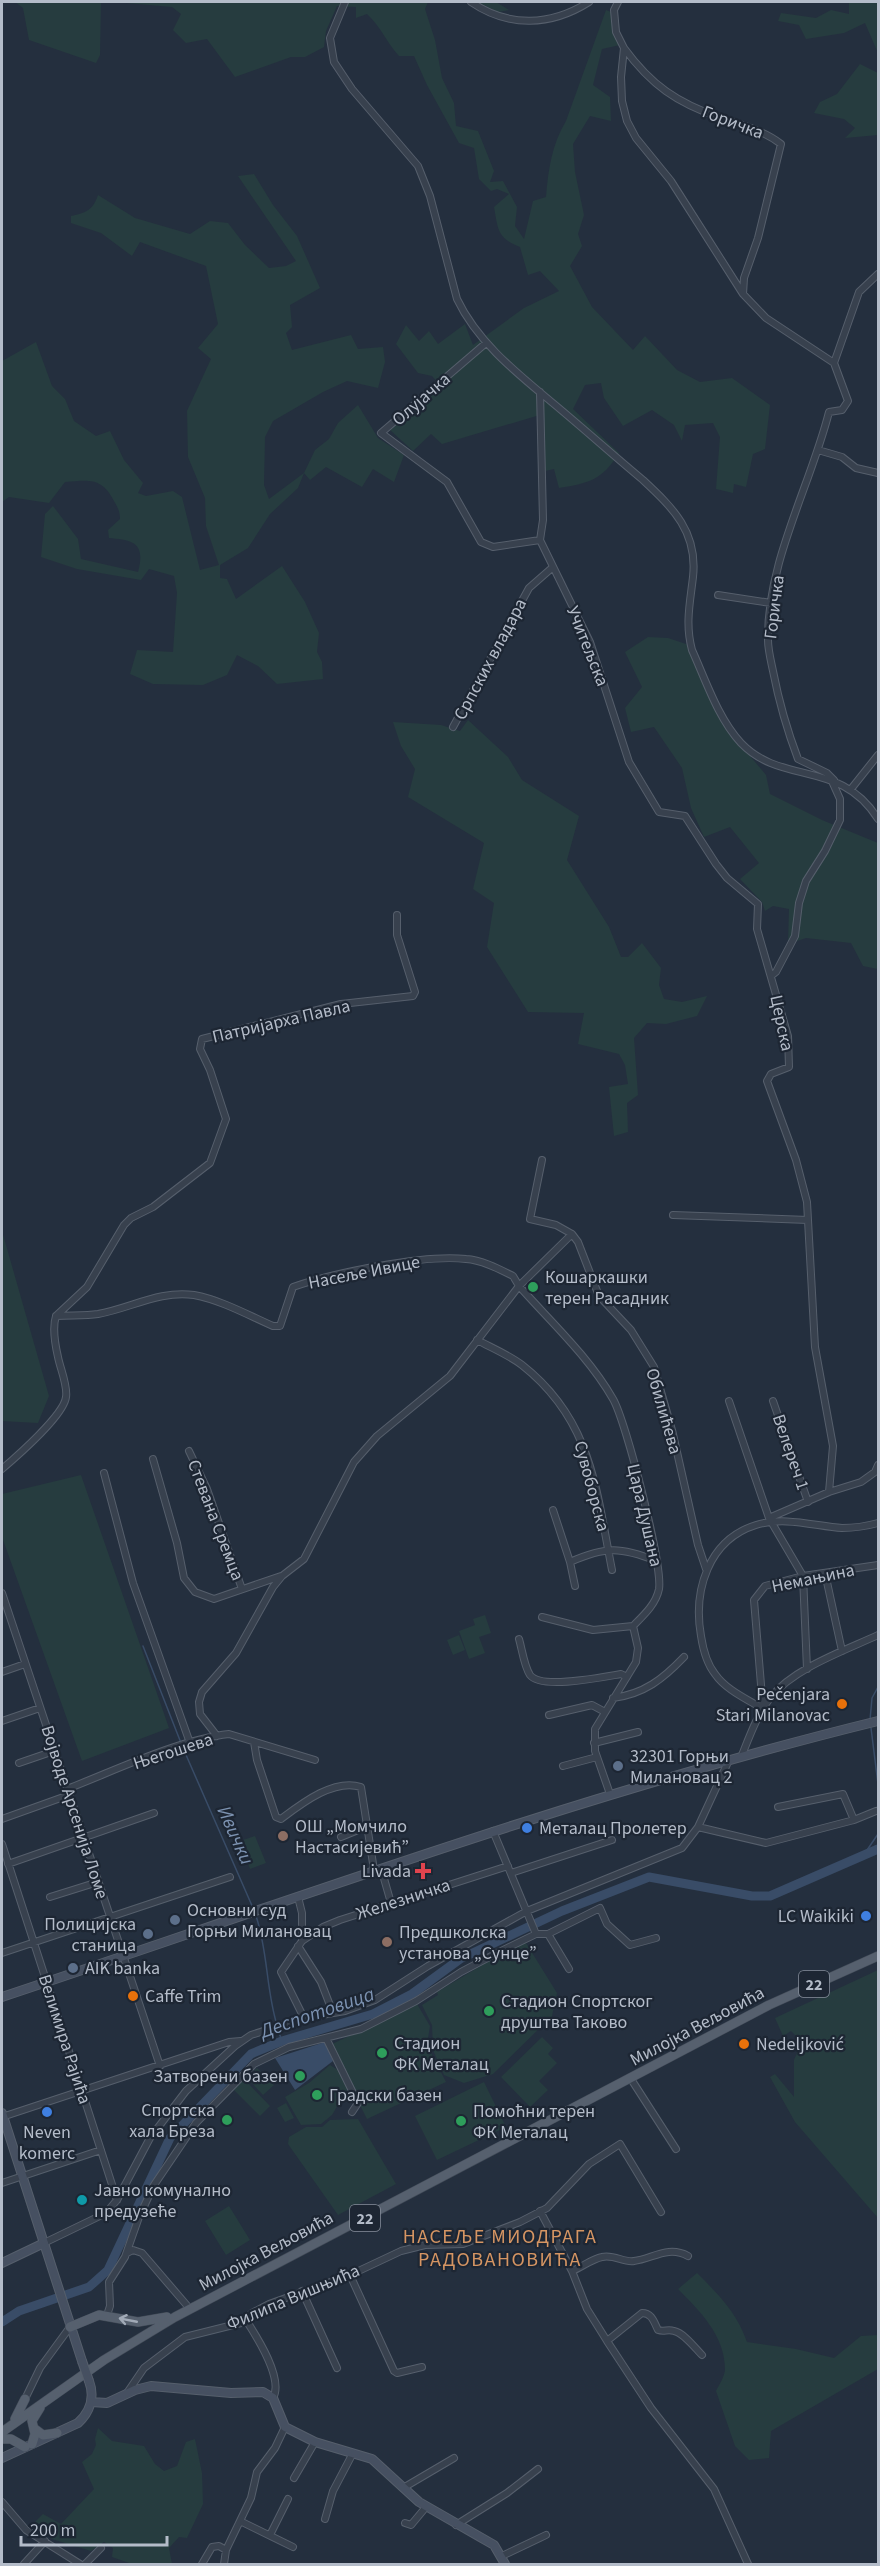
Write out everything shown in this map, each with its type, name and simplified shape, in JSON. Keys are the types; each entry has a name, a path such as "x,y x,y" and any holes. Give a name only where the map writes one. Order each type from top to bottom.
{"main road":[{"name":"Милојка Вељовића","path":"2,2432 123,2347 190,2309 769,2006 879,1956"},
{"path":"72,2332 99,2314 138,2322 176,2317"},
{"path":"2,2439 28,2445 34,2429 33,2418 49,2397"},
{"path":"10,2425 25,2399"},
{"path":"34,2429 44,2434 57,2433"}],"street":[{"path":"345,2 330,38 334,62 352,89 418,166 430,195 457,299 466,316 486,343 655,491 683,524 693,545 694,561 687,614 689,638 692,650 731,730 742,744 767,761 832,780 851,789 864,799 879,819"},
{"path":"471,2 503,18 533,22 564,15 589,2"},
{"name":"Горичка","path":"618,2 614,10 616,32 641,72 664,91 701,111 770,136 781,144 758,238 744,278 743,294"},
{"name":"Горичка","path":"624,48 621,77 622,101 627,122 642,146 671,181 743,294 766,318 834,363 848,401 842,410 829,412 772,589 767,641 782,715 798,759 827,773 832,780"},
{"path":"834,363 859,292 879,274"},
{"name":"Олујачка","path":"486,343 381,433 447,482 481,542 493,548 540,540"},
{"path":"540,392 543,520 540,540"},
{"path":"818,450 842,457 856,468 879,473"},
{"name":"Учитељска","path":"540,540 590,642 629,762 649,799 658,812 685,816 716,864"},
{"name":"Српских владара","path":"453,727 529,588 553,567"},
{"path":"718,595 771,603"},
{"path":"851,789 879,755"},
{"path":"771,976 776,972 795,936 799,903 806,881 825,851 840,820 841,802 832,780"},
{"name":"Церска","path":"716,864 728,878 758,904 757,929 788,1036 789,1067 771,1074 767,1081 804,1185 816,1347 833,1446 829,1492"},
{"name":"Патријарха Павла","path":"56,1316 82,1293 124,1225 131,1218 153,1207 210,1163 226,1119 210,1070 200,1049 202,1039 341,1005 413,996 415,992 397,935 397,915"},
{"path":"153,1459 177,1543 184,1578 188,1585 201,1596 214,1599 282,1576 304,1559 354,1462 377,1436 450,1376 519,1287 572,1234 556,1225 530,1219 542,1160"},
{"path":"672,1215 808,1220"},
{"name":"Обилићева","path":"572,1234 578,1242 599,1296 631,1330 654,1367 706,1569"},
{"name":"Насеље Ивице","path":"56,1316 98,1314 143,1300 172,1295 193,1295 210,1299 273,1326 280,1326 293,1287 332,1276 418,1260 466,1258 513,1275 519,1287"},
{"name":"Цара Душана","path":"519,1287 586,1361 613,1399 630,1449 657,1561 660,1586 652,1606 633,1626"},
{"path":"2,1469 18,1456 62,1408 66,1396 55,1343 56,1316"},
{"name":"Сувоборска","path":"477,1340 521,1364 559,1402 570,1419 582,1441 590,1465 612,1570"},
{"path":"729,1401 770,1520 803,1576 807,1669"},
{"name":"Велереч 1","path":"773,1401 808,1502"},
{"name":"Стевана Сремца","path":"189,1451 207,1489 242,1589"},
{"path":"763,1709 724,1684 714,1674 702,1644 698,1621 698,1603 706,1569 728,1541 743,1530 829,1492 861,1482 875,1472 879,1465"},
{"path":"105,1473 133,1583 188,1744"},
{"path":"552,1510 570,1562 575,1586"},
{"path":"770,1520 845,1528 879,1523"},
{"path":"570,1562 608,1548 634,1552 657,1561"},
{"name":"Немањина","path":"763,1709 754,1600 765,1586 803,1576 879,1565"},
{"path":"825,1573 842,1651"},
{"path":"217,1736 200,1714 199,1702 202,1692 236,1653 282,1576"},
{"name":"Војводе Арсенија Ломе","path":"2,1593 160,2066"},
{"path":"542,1617 593,1630 633,1626 637,1638 637,1657 595,1729 594,1743 597,1757 610,1794"},
{"path":"2,1624 11,1621"},
{"path":"742,1755 772,1695 807,1669 879,1635"},
{"path":"519,1639 529,1674 536,1679 560,1682 621,1674 627,1677"},
{"path":"613,1698 636,1693 655,1684 684,1657"},
{"path":"2,1672 25,1664"},
{"path":"549,1715 592,1705 605,1712"},
{"path":"2,1721 40,1708"},
{"path":"2,1997 378,1869 610,1794 730,1758 879,1720"},
{"path":"594,1743 638,1732"},
{"name":"Његошева","path":"2,1819 178,1747 217,1736 229,1734 315,1760"},
{"path":"254,1742 257,1760 276,1817 281,1819 307,1798 318,1794 357,1785 361,1787 378,1869 391,1903"},
{"path":"19,1763 54,1751"},
{"path":"563,1766 597,1757"},
{"path":"2,2263 106,2213 117,2200 150,2138 166,2115 186,2091 243,2041 258,2032 277,2026 375,2000 428,1966 528,1913 682,1848 698,1827 730,1758"},
{"path":"778,1807 843,1794 854,1820"},
{"path":"698,1827 766,1843 854,1820 876,1811"},
{"path":"8,1864 154,1813"},
{"path":"341,1837 368,1826"},
{"path":"493,1831 536,1932"},
{"name":"Железничка","path":"300,1944 322,1927 391,1903 612,1840"},
{"name":"Велимира Рајића","path":"2,1844 117,2200"},
{"path":"2,1953 230,1877"},
{"path":"50,1897 98,1882"},
{"path":"298,1897 302,1913 300,1944 281,1972 304,2018"},
{"path":"107,2315 110,2306 109,2282 127,2253 139,2217 154,2185 196,2123 254,2064 289,2047 361,2029 416,2001 461,1972 536,1932 548,1934 600,1908 607,1924 630,1946 656,1938"},
{"path":"548,1934 569,1969"},
{"path":"300,1944 321,1982 333,2013"},
{"path":"326,2038 358,2103 352,2112"},
{"path":"2,2458 82,2419 91,2402 89,2381 61,2302 2,2115 229,2043 243,2041"},
{"path":"631,2079 676,2149"},
{"name":"Филипа Вишњића","path":"126,2393 144,2368 180,2339 246,2320 258,2309 350,2275 401,2251 425,2245 463,2244 520,2222 547,2208 589,2164 620,2144 661,2212"},
{"path":"2,2183 101,2150"},
{"path":"540,2211 573,2271 587,2309 607,2341 651,2408 714,2489 748,2565"},
{"path":"127,2253 133,2250 142,2253 190,2309"},
{"path":"573,2271 602,2257 617,2257 635,2261 654,2254 682,2253 688,2256"},
{"path":"350,2275 394,2371 397,2373 422,2367"},
{"path":"302,2291 337,2368"},
{"path":"607,2341 642,2313 646,2313 651,2316 658,2330 664,2332 673,2330 702,2355"},
{"path":"246,2320 271,2367 276,2387 273,2398"},
{"path":"25,2399 40,2368 57,2346 72,2332"},
{"path":"91,2402 107,2403 126,2393 156,2386 231,2393 263,2392 273,2398 285,2427 315,2442 372,2459 426,2507 494,2545 504,2560 546,2535"},
{"path":"224,2565 226,2550 251,2498 257,2472 275,2448 285,2427"},
{"path":"294,2478 315,2442"},
{"path":"325,2519 333,2491 353,2453"},
{"path":"403,2488 454,2458"},
{"path":"456,2524 507,2493 538,2469"},
{"path":"270,2535 288,2499"},
{"path":"2,2502 26,2530 80,2565"},
{"path":"405,2523 411,2525 426,2507"},
{"path":"240,2521 292,2547"},
{"path":"24,2565 45,2541"},
{"path":"202,2565 212,2547 219,2546 226,2550"},
{"path":"85,2565 101,2548"}],"green space":[{"path":"15,2 101,2 100,55 96,63 29,40 23,8"},
{"path":"115,2 428,2 425,9 435,40 442,78 454,103 456,126 478,131 494,171 490,182 503,181 517,207 515,226 524,239 533,201 546,197 557,139 566,121 606,10 611,12 620,45 602,49 593,85 610,97 611,121 590,116 573,144 575,172 584,215 578,234 582,246 570,266 592,307 633,350 645,336 677,370 700,382 732,378 770,405 765,449 753,454 746,487 734,484 733,493 716,489 720,437 713,423 685,425 682,441 674,425 652,410 623,426 604,398 601,383 585,385 573,409 619,453 601,475 587,482 559,488 554,469 545,471 543,414 442,444 431,434 413,451 390,430 441,386 432,376 418,373 396,344 406,325 419,341 429,331 438,344 465,324 473,345 524,308 559,291 540,271 528,275 520,247 512,244 500,232 494,207 509,194 497,189 491,191 479,179 474,148 459,143 414,56 399,56 367,14 356,18 356,7 337,6 326,31 324,47 305,57 291,57 235,77 207,39 186,43 173,30 181,14 172,7"},
{"path":"477,2 496,2 509,10 498,12"},
{"path":"849,2 878,2 878,53 865,23 844,33 806,39 799,25 778,21 781,13 816,18 831,10 849,14"},
{"path":"860,64 878,73 878,135 845,138 855,128 844,119 814,113 820,102 837,94"},
{"path":"254,174 273,205 297,236 320,288 290,305 292,327 286,333 292,350 351,335 358,349 383,347 385,362 378,388 347,381 273,421 265,437 264,485 269,499 304,473 298,488 270,514 248,548 220,565 220,578 227,579 236,599 282,566 305,602 319,633 317,652 322,662 323,679 277,684 258,666 237,655 227,675 203,685 153,684 130,674 137,650 173,652 177,593 174,576 149,569 141,580 77,569 41,557 45,514 53,506 78,539 81,559 138,572 140,562 139,549 136,545 125,540 109,538 108,530 120,519 119,512 109,493 100,484 88,481 65,482 49,503 9,497 2,502 2,361 36,342 52,386 65,399 74,421 96,436 110,431 124,460 143,483 138,493 146,496 173,491 182,497 200,570 219,565 206,526 205,498 188,457 187,411 211,359 198,348 218,324 206,266 140,242 132,256 101,233 71,223 71,216 88,210 98,195 135,218 190,234 210,221 228,223 245,245 269,268 286,266 296,261 238,176"},
{"path":"358,405 378,438 404,455 394,482 373,469 362,487 326,467 310,480 304,473 315,450 329,439 338,423"},
{"path":"648,637 668,638 689,645 729,731 766,775 770,794 822,820 878,843 878,969 863,966 851,943 806,938 788,944 789,909 773,906 765,911 762,902 740,879 759,863 730,827 704,837 691,808 682,768 654,727 631,732 625,708 642,687 625,652"},
{"path":"468,720 508,757 522,780 579,816 567,860 609,927 621,957 628,957 642,943 661,968 659,985 664,999 682,1002 707,996 697,1016 666,1024 647,1023 634,1038 638,1095 627,1103 628,1132 614,1136 609,1087 628,1084 625,1065 619,1054 578,1044 584,1013 528,1012 487,947 494,903 473,889 484,843 408,797 415,769 401,746 393,722 441,725 460,731"},
{"path":"2,1231 49,1396 38,1423 2,1421"},
{"path":"81,1475 169,1728 82,1761 2,1537 2,1494"},
{"path":"485,1615 491,1633 479,1637 485,1653 469,1659 459,1631 475,1625 473,1619"},
{"path":"459,1635 465,1650 453,1655 447,1640"},
{"path":"255,1836 266,1863 250,1869 240,1841"},
{"name":"Стадион Спортског друштва Таково","path":"526,1943 557,1993 552,2016 493,2074 464,2083 444,2075 433,2050 432,2025 422,2005 438,1995 437,1992 511,1948"},
{"path":"878,1970 878,2218 795,2122 770,2077 775,2074 794,2097 794,2060 802,2042 791,2031 783,2036 775,2018"},
{"name":"Стадион ФК Металац","path":"417,2004 430,2026 427,2045 446,2082 367,2119 330,2045"},
{"path":"542,2037 553,2048 548,2054 557,2063 539,2081 548,2090 530,2107 501,2077"},
{"name":"Градски базен","path":"330,2065 344,2074 349,2086 332,2115 321,2124 301,2125 285,2097 309,2083"},
{"path":"257,2068 274,2085 263,2095 247,2078"},
{"path":"244,2079 270,2106 260,2116 234,2090"},
{"name":"Помоћни терен ФК Металац","path":"484,2082 506,2127 437,2160 415,2116"},
{"path":"286,2103 294,2118 285,2122 277,2108"},
{"path":"358,2119 396,2184 338,2215 288,2144 289,2137 306,2127 322,2127 330,2120"},
{"path":"229,2206 250,2240 226,2255 205,2221"},
{"path":"697,2273 733,2313 747,2342 796,2349 834,2358 861,2336 878,2335 878,2369 771,2431 769,2458 749,2460 735,2446 716,2391 725,2372 721,2346 703,2315 678,2289"},
{"path":"98,2428 112,2441 144,2446 155,2464 164,2471 177,2466 186,2442 195,2439 202,2473 203,2504 187,2538 179,2537 169,2548 172,2564 132,2564 112,2557 113,2548 104,2542 91,2551 52,2539 35,2522 43,2514 61,2524 94,2489 82,2462 92,2454 96,2445"}],"water":[{"name":"Затворени базен","path":"325,2042 333,2061 295,2090 275,2058"}],"waterway":[{"name":"Ивички","path":"143,1646 181,1743"},
{"path":"870,1720 872,1698 878,1687"},
{"path":"871,1728 878,1784"},
{"name":"Ивички","path":"183,1748 253,1908"},
{"path":"863,1856 878,1834"},
{"name":"Деспотовица","path":"2,2322 19,2311 89,2287 108,2270 170,2138 251,2054 282,2041 373,2014 412,1994 460,1959 562,1911 649,1877 752,1896 770,1896 878,1849"},
{"name":"Ивички","path":"256,1916 277,2025"},
{"name":"Ивички","path":"278,2030 282,2041"}],"place":[{"name":"Кошаркашки терен Расадник","path":"533,1287"},
{"name":"Pečenjara Stari Milanovac","path":"842,1704"},
{"name":"32301 Горњи Милановац 2","path":"618,1766"},
{"name":"Металац Пролетер","path":"527,1828"},
{"name":"ОШ „Момчило Настасијевић”","path":"283,1836"},
{"name":"Livada","path":"423,1871"},
{"name":"LC Waikiki","path":"866,1916"},
{"name":"Основни суд Горњи Милановац","path":"175,1920"},
{"name":"Полицијска станица","path":"148,1934"},
{"name":"Предшколска установа „Сунце”","path":"387,1942"},
{"name":"AIK banka","path":"73,1968"},
{"name":"Caffe Trim","path":"133,1996"},
{"name":"Стадион Спортског друштва Таково","path":"489,2011"},
{"name":"Nedeljković","path":"744,2044"},
{"name":"Стадион ФК Металац","path":"382,2053"},
{"name":"Затворени базен","path":"300,2076"},
{"name":"Градски базен","path":"317,2095"},
{"name":"Neven komerc","path":"47,2112"},
{"name":"Спортска хала Бреза","path":"227,2120"},
{"name":"Помоћни терен ФК Металац","path":"461,2121"},
{"name":"Јавно комунално предузеће","path":"82,2200"}],"district":[{"name":"НАСЕЉЕ МИОДРАГА РАДОВАНОВИЋА","path":"500,2248"}]}
